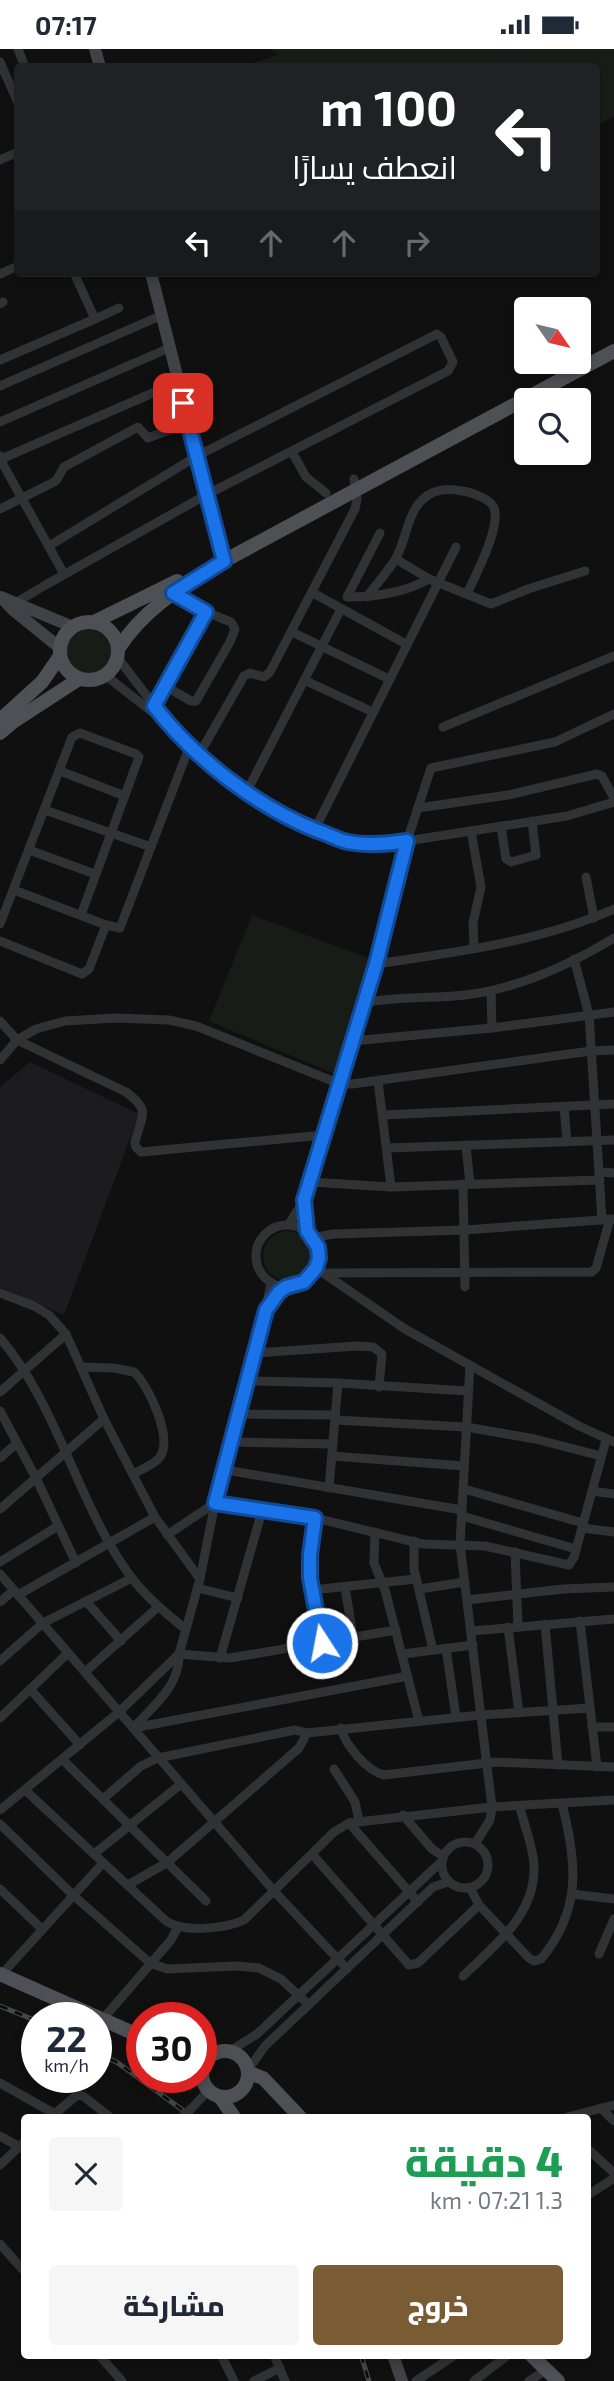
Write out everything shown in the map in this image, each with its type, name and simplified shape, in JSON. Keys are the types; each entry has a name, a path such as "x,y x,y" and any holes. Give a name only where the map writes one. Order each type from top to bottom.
{"main road":[{"path":"592,353 614,342"},
{"path":"0,733 7,719 42,682 60,652 62,639 73,627 83,622 94,622 169,590 326,493 355,484 614,351"},
{"path":"223,557 552,375"},
{"path":"60,652 66,670 79,679 88,680 105,675 113,667 118,653 141,618 169,590"},
{"path":"94,622 113,634 118,653"},
{"path":"7,719 79,679"},
{"path":"1,1975 63,2002"},
{"path":"217,2052 243,2060 248,2072 247,2081 240,2092 229,2098 217,2091"},
{"path":"217,2056 223,2052"},
{"path":"248,2072 263,2078 297,2114"},
{"path":"214,2093 231,2114"},
{"path":"535,2359 558,2381"}],"street":[{"path":"0,62 14,85"},
{"path":"77,277 94,319"},
{"path":"152,277 223,557"},
{"path":"0,360 119,308"},
{"path":"0,386 160,316"},
{"path":"15,606 64,574 206,495 448,371 453,362 439,334 197,456 49,546"},
{"path":"0,422 169,348"},
{"path":"64,574 0,458 177,382"},
{"path":"0,509 57,481 64,467 138,427 148,438 188,423"},
{"path":"292,452 306,477 326,493"},
{"path":"200,753 244,676 250,673 264,677 270,672 355,509 355,484"},
{"path":"367,597 396,559 414,510 430,494 448,489 459,490 494,507 495,521 467,594"},
{"path":"380,533 347,597 367,597 434,581"},
{"path":"315,829 407,644 434,581 456,547"},
{"path":"396,559 434,581 491,604 585,571"},
{"path":"165,687 194,702 200,697 234,634 234,625 169,590"},
{"path":"313,593 407,644"},
{"path":"1,597 15,606 73,627"},
{"path":"15,606 60,652"},
{"path":"246,793 341,609"},
{"path":"153,708 206,612"},
{"path":"292,632 389,678"},
{"path":"118,653 153,708 190,745 246,793 286,817 347,842 380,845 471,831 594,809 614,800 602,776 597,774 508,795 418,809"},
{"path":"443,727 614,656"},
{"path":"105,675 153,708"},
{"path":"304,680 373,712"},
{"path":"289,1224 304,1200 310,1182 376,964 407,841 431,768 555,742 614,715"},
{"path":"0,924 75,734 80,733 139,757 81,915"},
{"path":"14,890 120,928 190,745"},
{"path":"60,771 125,796"},
{"path":"45,810 151,847"},
{"path":"501,826 506,859 511,862 536,855 532,821"},
{"path":"471,831 481,887 473,923 474,948"},
{"path":"29,850 95,874"},
{"path":"586,877 594,918"},
{"path":"376,964 562,930 614,909"},
{"path":"0,941 82,974 89,969 106,925"},
{"path":"363,1003 388,998 464,995 491,991 517,984 614,938"},
{"path":"326,1273 592,1272 596,1268 609,1219 600,1176 589,1015 574,959"},
{"path":"491,991 492,1028"},
{"path":"352,1041 492,1028 614,1012"},
{"path":"0,1060 17,1040 36,1029 65,1021 116,1019 169,1020 196,1025 340,1084 614,1050"},
{"path":"0,1021 17,1040 126,1092 138,1101 144,1109 135,1142 141,1152 324,1135"},
{"path":"378,1081 391,1187"},
{"path":"384,1115 614,1104"},
{"path":"564,1106 567,1142"},
{"path":"387,1148 614,1140"},
{"path":"465,1287 466,1146"},
{"path":"310,1182 391,1187 600,1176 614,1173"},
{"path":"266,1310 286,1287 304,1282 316,1268 319,1258 310,1235 304,1200"},
{"path":"286,1287 271,1282 259,1269 256,1258 261,1238 278,1226 289,1224 310,1235 465,1230 609,1219"},
{"path":"167,1535 215,1503 315,1518 414,1542 460,1543 569,1565 576,1549 601,1456 610,1441 405,1329 316,1268"},
{"path":"133,1728 174,1681 179,1664 178,1654 199,1584 215,1503 249,1381 271,1282"},
{"path":"0,1293 49,1315 66,1334 104,1419 155,1517 199,1584 238,1598"},
{"path":"0,1392 66,1334"},
{"path":"0,1338 25,1370 110,1543 132,1578 158,1607 185,1629"},
{"path":"256,1353 373,1347 382,1355 379,1387"},
{"path":"470,1365 460,1543 492,1807 490,1820 475,1844"},
{"path":"81,1367 134,1372 145,1387 163,1427 165,1442 159,1458 133,1475"},
{"path":"249,1381 468,1391"},
{"path":"329,1488 338,1383"},
{"path":"0,1411 36,1478 76,1563"},
{"path":"240,1414 335,1417 466,1427 535,1439 601,1456"},
{"path":"0,1509 104,1419"},
{"path":"232,1443 333,1444"},
{"path":"0,1458 16,1444"},
{"path":"332,1456 464,1466"},
{"path":"226,1470 462,1513 576,1549"},
{"path":"464,1489 614,1532"},
{"path":"592,1491 614,1495"},
{"path":"220,1658 262,1511"},
{"path":"0,1602 76,1563 155,1517"},
{"path":"315,1518 310,1555 312,1590 322,1643"},
{"path":"0,1562 58,1526"},
{"path":"375,1532 374,1563 383,1584 419,1721"},
{"path":"414,1542 418,1584 433,1650"},
{"path":"515,1552 519,1627"},
{"path":"0,1574 274,1891 347,1969"},
{"path":"0,1661 43,1623 132,1578"},
{"path":"312,1590 383,1584 465,1582"},
{"path":"345,1587 353,1637"},
{"path":"467,1600 614,1587"},
{"path":"86,1601 121,1641"},
{"path":"85,1672 158,1607"},
{"path":"471,1630 614,1619"},
{"path":"580,1621 597,1767"},
{"path":"545,1624 558,1765"},
{"path":"508,1627 519,1713"},
{"path":"0,1810 119,1712 178,1654 220,1658 396,1630"},
{"path":"402,1654 472,1644"},
{"path":"446,1648 456,1717"},
{"path":"0,1718 68,1653"},
{"path":"133,1728 408,1676"},
{"path":"30,1689 80,1745"},
{"path":"103,1798 141,1766 158,1758 295,1730 307,1733 456,1717 590,1708"},
{"path":"592,1727 614,1727"},
{"path":"341,1728 346,1742 380,1775 487,1763 614,1767"},
{"path":"128,1885 168,1862 299,1748 307,1733"},
{"path":"62,1759 206,1901"},
{"path":"334,1769 355,1801 354,1822 408,1893 418,1902"},
{"path":"94,1854 181,1784"},
{"path":"25,1790 166,1921 178,1927 235,1924 251,1914 334,1832 354,1822 492,1807 614,1800"},
{"path":"470,1888 479,1905 532,1960 541,1959 558,1935 572,1894 574,1857 562,1804"},
{"path":"463,1976 506,1934 524,1909 533,1879 531,1848 520,1807"},
{"path":"223,2052 249,2041 408,1893 442,1859 446,1851 456,1843 475,1844 485,1854 488,1868 482,1881 470,1888 458,1888 448,1882 442,1873 442,1859 402,1815"},
{"path":"0,1824 150,1963 172,1969 237,1966 259,1968 281,1979 309,2005"},
{"path":"312,1854 407,1964 413,1966 479,1905"},
{"path":"1,1975 103,1863"},
{"path":"248,2072 265,2046 438,1884 448,1882"},
{"path":"0,1889 43,1929"},
{"path":"572,1894 614,1899"},
{"path":"599,1954 614,1919"},
{"path":"112,2007 171,1940 178,1927"},
{"path":"0,2083 51,2114"},
{"path":"185,2114 203,2093"},
{"path":"54,2114 74,2096 79,2095 106,2114"},
{"path":"578,2114 614,2105"},
{"path":"601,2108 614,2121"},
{"path":"0,2136 21,2145"},
{"path":"0,2165 21,2148"},
{"path":"591,2152 614,2176 591,2193"},
{"path":"0,2244 21,2265"},
{"path":"103,2359 122,2381"},
{"path":"223,2359 234,2381"},
{"path":"276,2359 285,2381"},
{"path":"394,2359 402,2381"},
{"path":"416,2381 449,2359"},
{"path":"474,2381 503,2359"},
{"path":"254,2381 280,2368"},
{"path":"529,2381 546,2370"}],"shaded area":[{"path":"271,49 614,49 614,116 600,124 600,63 253,63 278,55"},
{"path":"89,628 98,629 105,635 111,642 111,660 105,667 98,673 89,674 80,673 73,667 67,660 66,651 67,642 73,635 80,629"},
{"path":"252,915 371,959 335,1074 209,1021"},
{"path":"30,1062 139,1114 64,1315 0,1287 0,1087"},
{"path":"288,1231 305,1239 313,1256 305,1273 288,1281 271,1273 263,1256 271,1239"}],"railway":[{"path":"0,2006 21,2015"},
{"path":"112,2060 188,2114"},
{"path":"362,2359 369,2381"}],"route":[{"path":"183,403 224,561 173,593 206,612 154,706 190,745 246,793 286,817 347,842 380,845 407,841 376,964 304,1200 307,1231 318,1247 319,1258 311,1276 304,1282 279,1292 266,1310 226,1470 215,1503 315,1518 310,1578 322,1643"}]}
